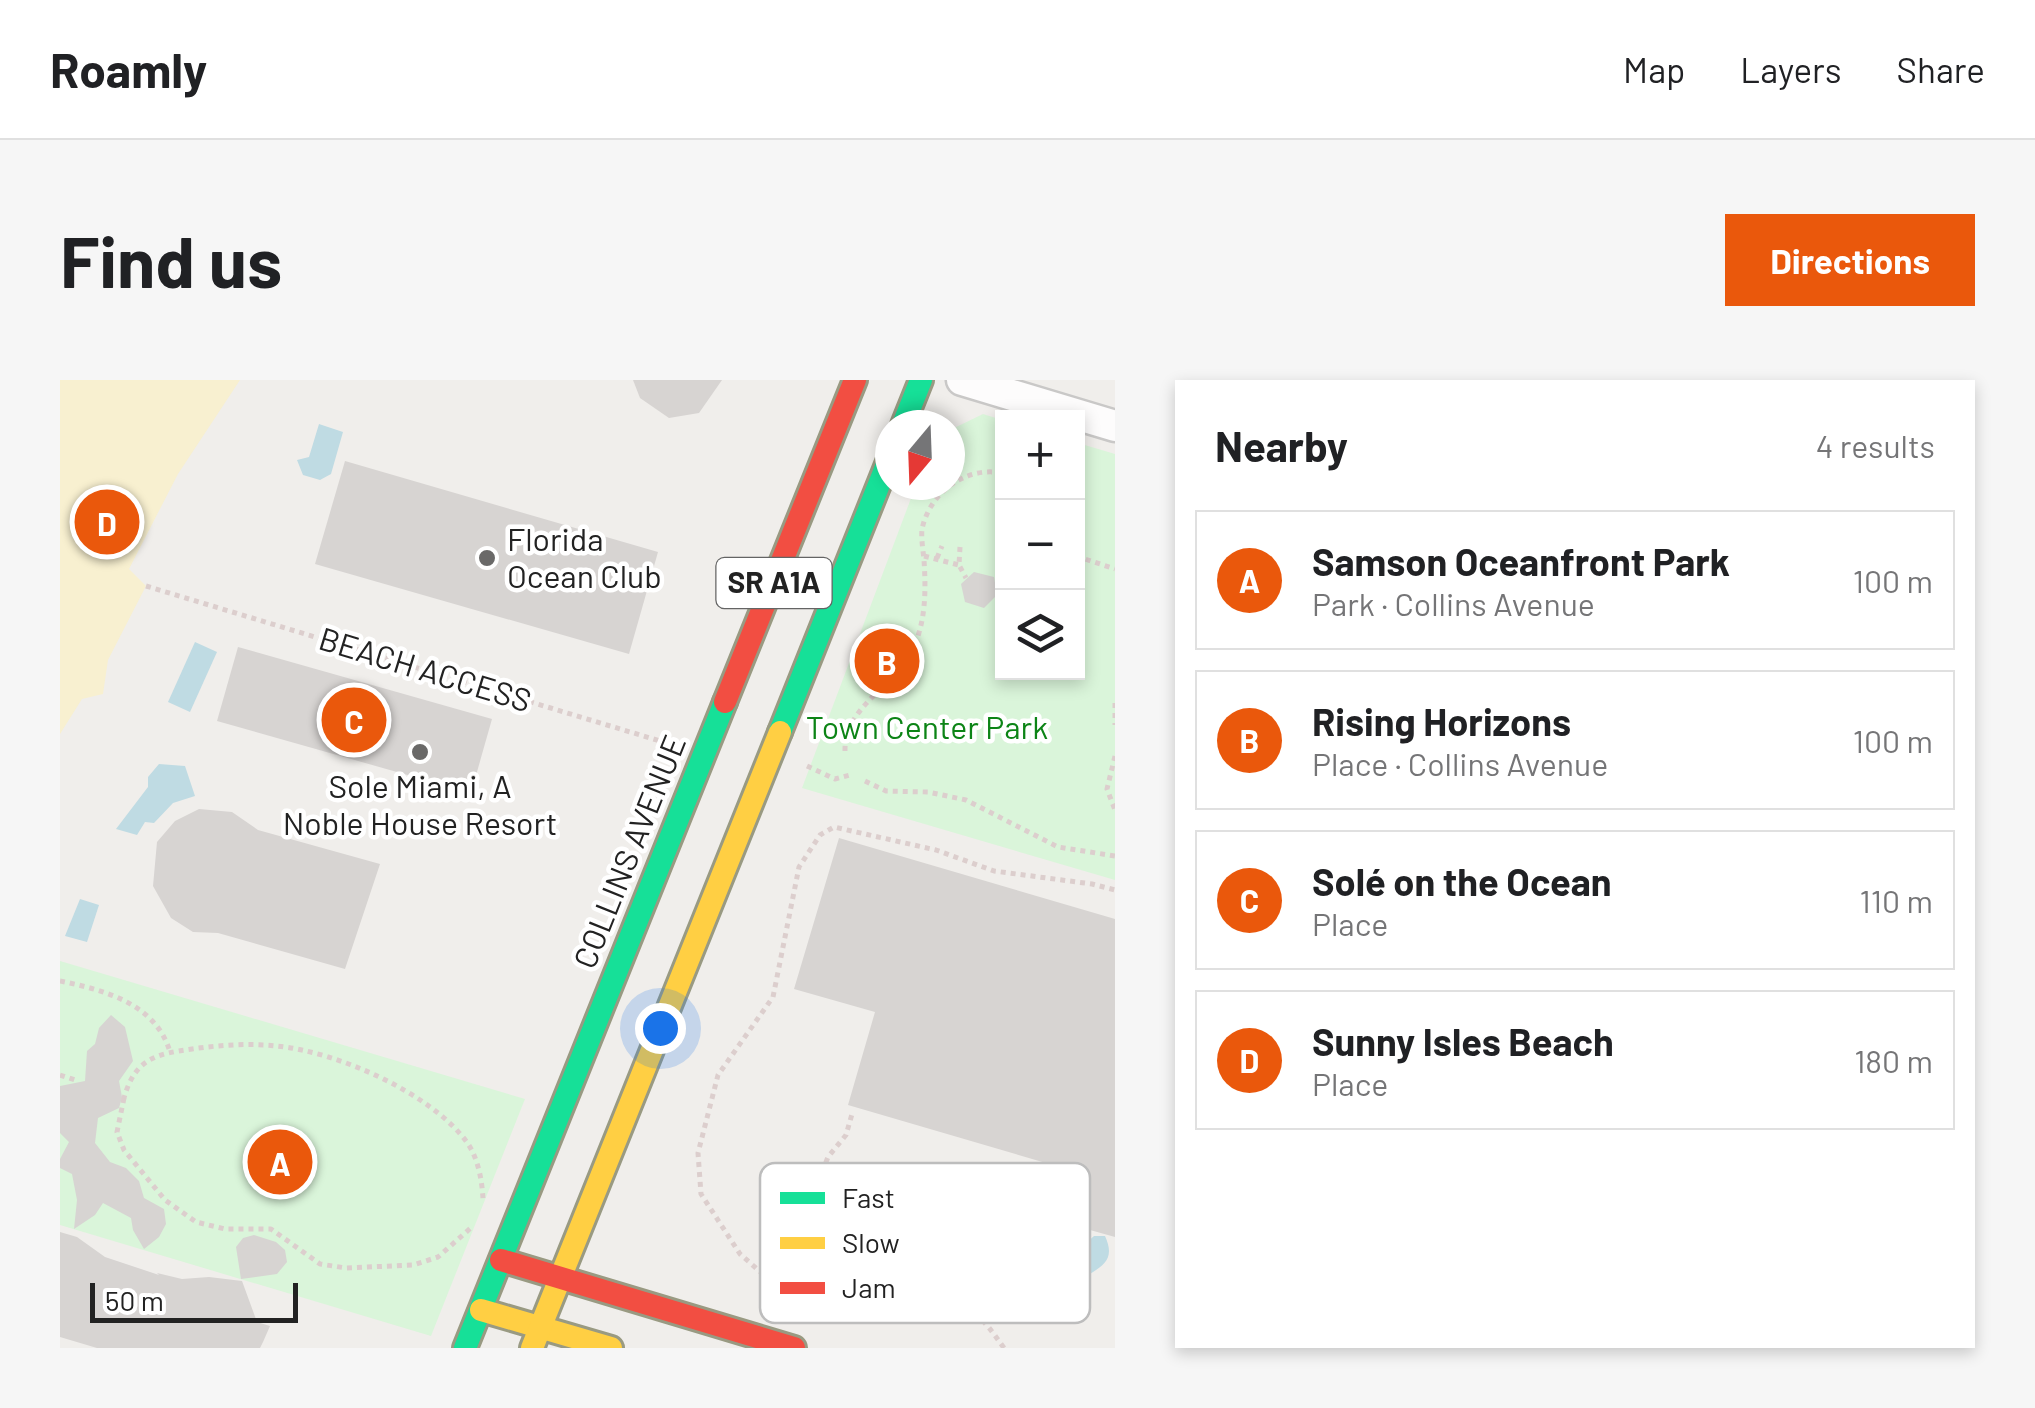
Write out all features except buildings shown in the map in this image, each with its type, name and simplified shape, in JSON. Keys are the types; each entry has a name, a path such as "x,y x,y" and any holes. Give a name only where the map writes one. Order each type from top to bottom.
{"main road":[{"name":"COLLINS AVENUE","path":"466,1348 855,380"},
{"path":"909,410 922,380"},
{"name":"SR A1A","path":"536,1338 875,494"},
{"path":"501,1260 794,1348"},
{"path":"481,1310 536,1338 612,1348"}],"street":[{"path":"962,380 1115,426"}],"path":[{"path":"846,751 849,728 862,706 900,671 913,649 924,614 922,531 941,492 960,478 995,473"},
{"path":"937,558 942,546"},
{"path":"960,547 959,565 966,578"},
{"path":"924,556 959,565"},
{"path":"1085,558 1115,569"},
{"name":"BEACH ACCESS","path":"146,586 704,757"},
{"path":"1115,702 1115,725"},
{"path":"827,721 849,728"},
{"path":"1115,756 1107,789 1115,810"},
{"path":"798,762 835,778 850,775"},
{"path":"865,781 886,791 928,792 966,800 1058,846 1115,856"},
{"path":"760,1272 740,1254 701,1194 698,1153 718,1075 773,997 800,867 820,834 834,828 936,850 994,871 1115,890"},
{"path":"60,981 131,1003 166,1036 170,1052"},
{"path":"478,1221 438,1257 413,1266 346,1268 320,1264 271,1229 225,1229 196,1222 165,1200 124,1150 117,1132 130,1077 147,1060 170,1052 248,1044 281,1046 321,1056 384,1080 415,1098 467,1142 478,1166 484,1214"},
{"path":"60,1075 78,1082"},
{"path":"826,1163 846,1134 852,1114"},
{"path":"984,1323 1004,1348"}],"sand":[{"path":"60,380 240,380 178,474 129,569 146,586 108,660 103,694 82,699 60,734"}],"green space":[{"name":"Town Center Park","path":"983,414 995,418 995,680 1085,680 1085,445 1115,454 1115,880 802,788 910,500 965,500 965,423"},
{"path":"60,961 525,1099 431,1336 60,1225"}],"water":[{"path":"319,424 343,432 331,474 320,480 303,475 297,460 309,457"},
{"path":"195,642 217,652 190,712 168,702"},
{"path":"159,764 185,766 195,796 173,803 154,823 145,822 137,835 116,829 148,787 148,777"},
{"path":"80,899 99,905 87,942 65,936"},
{"path":"1094,1236 1105,1236 1108,1244 1103,1264 1090,1274 1090,1240"}],"traffic: fast":[{"path":"909,410 921,380"},
{"path":"780,732 875,494"},
{"path":"465,1348 725,702"}],"traffic: slow":[{"path":"532,1348 780,732"},
{"path":"481,1310 611,1348"}],"traffic: jam":[{"path":"725,702 855,380"},
{"path":"501,1260 794,1348"}],"place":[{"name":"Sunny Isles Beach","path":"107,522"},
{"name":"Florida Ocean Club","path":"487,558"},
{"name":"Rising Horizons","path":"887,661"},
{"name":"Solé on the Ocean","path":"354,720"},
{"name":"Sole Miami, A Noble House Resort","path":"420,752"},
{"name":"Samson Oceanfront Park","path":"280,1162"}]}
